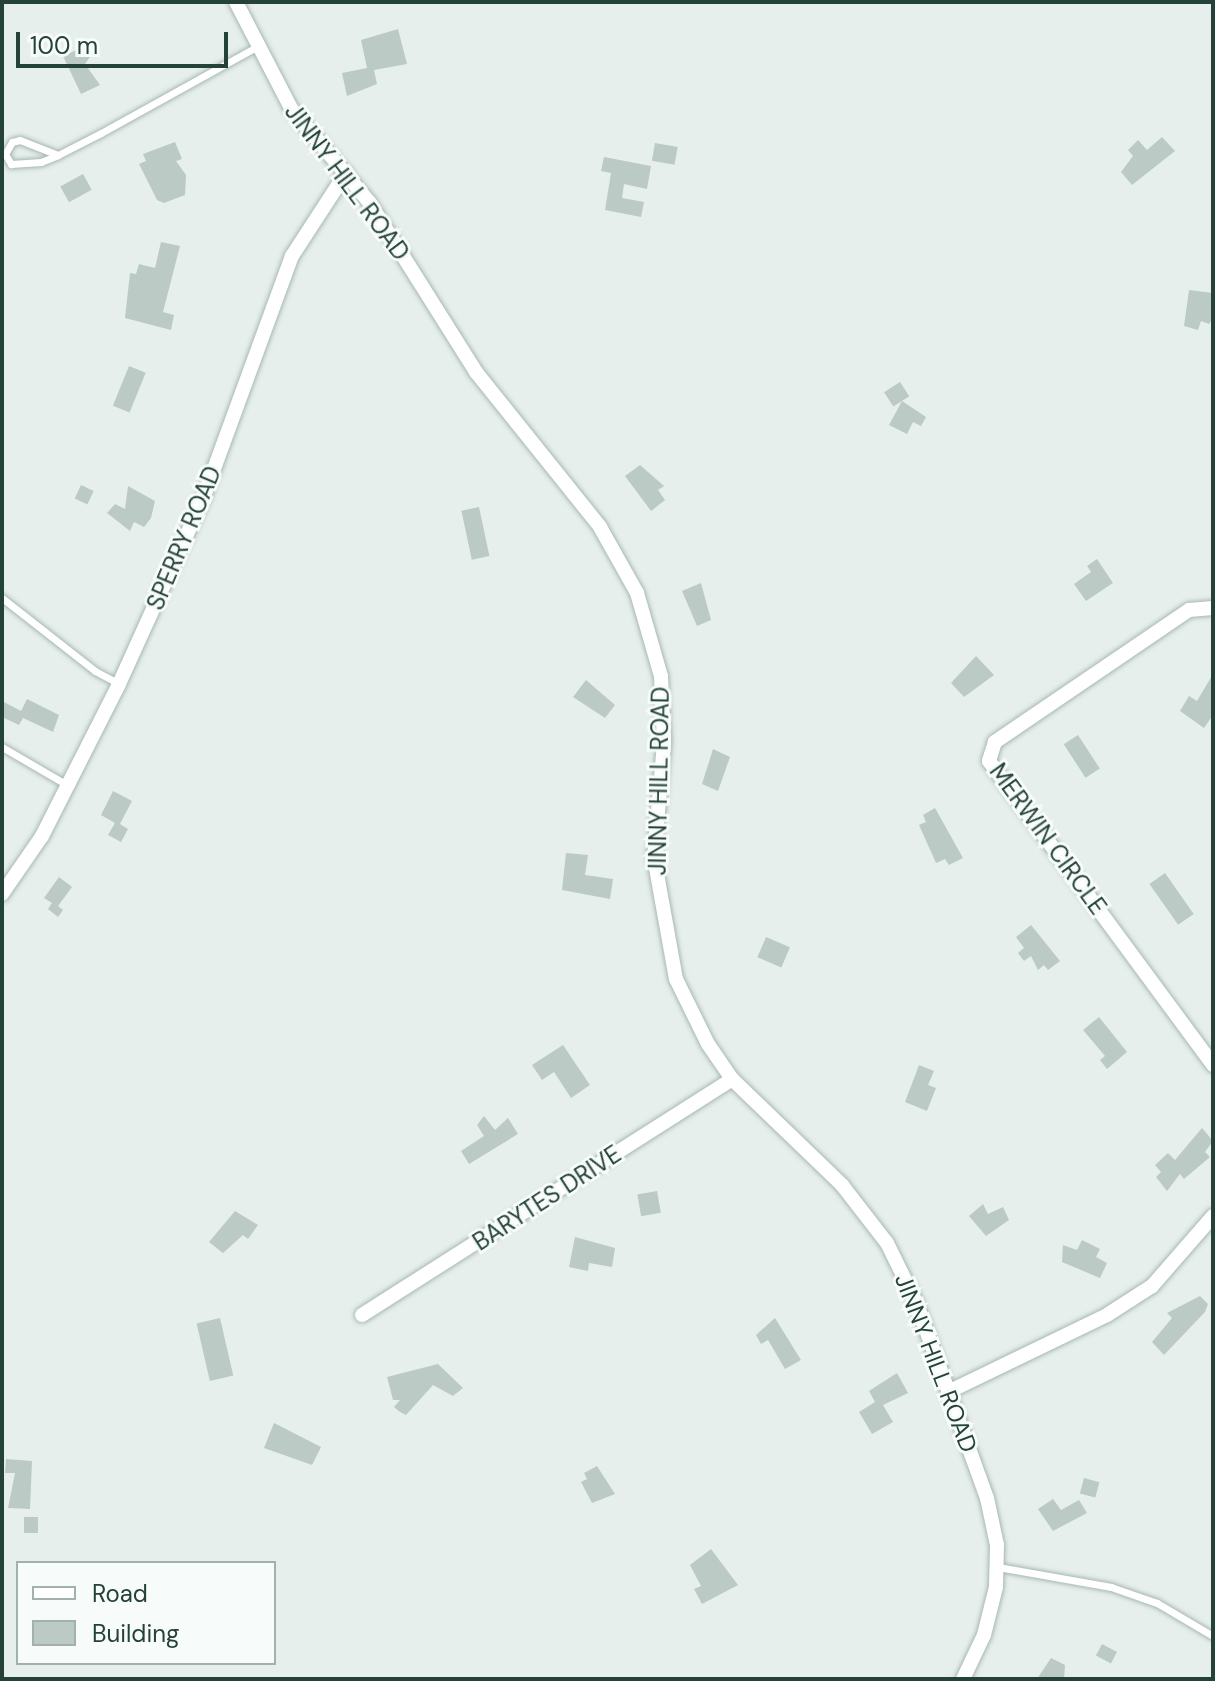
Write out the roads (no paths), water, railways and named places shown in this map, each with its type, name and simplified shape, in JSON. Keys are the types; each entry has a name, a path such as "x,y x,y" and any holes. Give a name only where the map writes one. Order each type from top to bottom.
{"street":[{"name":"JINNY HILL ROAD","path":"236,2 256,47 291,108 346,173 396,242 476,372 600,527 637,593 654,642 664,706 654,857 665,937 690,1012 732,1079 842,1185 873,1223 916,1302 987,1498 998,1567 990,1617 963,1679"},
{"name":"SPERRY ROAD","path":"2,894 69,786 119,684 203,499 292,256 346,173"},
{"name":"MERWIN CIRCLE","path":"1213,608 1189,610 989,750 989,761 1213,1065"},
{"name":"BARYTES DRIVE","path":"362,1315 732,1079"},
{"path":"950,1391 1107,1315 1152,1286 1213,1216"}],"lane":[{"path":"58,155 20,140 12,142 5,154 11,164 23,167 58,155 256,47"},
{"path":"2,598 95,671 119,684"},
{"path":"2,747 69,786"},
{"path":"998,1567 1111,1587 1157,1603 1213,1636"}]}
